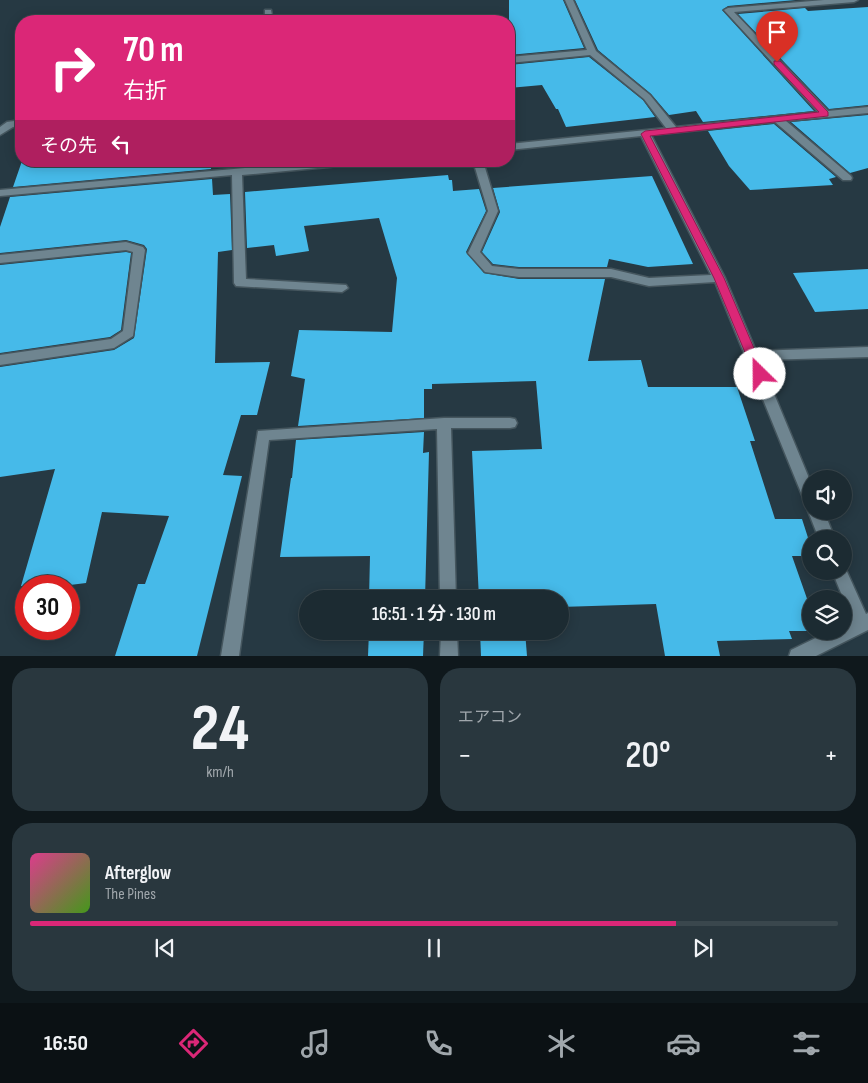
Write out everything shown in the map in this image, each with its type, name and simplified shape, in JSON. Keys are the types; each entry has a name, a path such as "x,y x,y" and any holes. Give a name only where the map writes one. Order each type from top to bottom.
{"street":[{"path":"569,0 592,52 647,97 674,131"},
{"path":"825,114 728,10 854,0"},
{"path":"515,59 592,52"},
{"path":"515,146 868,110"},
{"path":"777,119 847,178"},
{"path":"0,132 10,124 15,124"},
{"path":"645,134 719,278 802,478"},
{"path":"0,193 237,172 271,167"},
{"path":"480,167 493,211 474,253 488,269 519,273 611,273 649,282 719,278"},
{"path":"237,172 240,284 342,288"},
{"path":"0,259 126,246 139,250 130,333 114,343 0,360"},
{"path":"752,356 868,352"},
{"path":"230,656 264,436 444,423 510,423"},
{"path":"444,423 448,590"},
{"path":"797,656 865,622 844,580"},
{"path":"449,640 449,656"}],"building":[{"path":"509,0 563,0 584,48 515,54 515,15 509,15"},
{"path":"575,0 796,0 728,6 722,10 814,111 703,122 696,111 669,115 651,94 598,50"},
{"path":"868,7 868,105 829,109 738,14 805,8 808,11"},
{"path":"589,57 643,100 655,117 566,127 558,109 556,109 542,85 515,87 515,64"},
{"path":"868,115 868,168 850,173 791,122"},
{"path":"774,124 836,177 829,179 833,185 750,190 729,166 708,131"},
{"path":"20,167 211,167 211,169 13,187"},
{"path":"448,175 449,180 452,180 453,191 479,189 486,211 466,252 484,273 519,279 605,279 588,361 641,360 648,387 737,387 755,441 750,441 775,519 802,519 806,530 802,530 802,556 792,556 804,590 802,590 802,631 789,631 792,639 717,641 720,656 665,656 656,604 569,607 569,590 479,590 472,451 542,449 536,381 432,384 432,389 424,389 424,418 298,426 305,379 291,376 299,330 392,332 397,278 379,218 304,226 309,251 276,256 274,245 247,248 245,192"},
{"path":"652,176 693,264 648,267 609,259 607,267 519,267 493,264 482,252 500,212 493,188"},
{"path":"212,179 213,195 230,194 232,250 218,252 215,363 270,362 257,415 241,415 223,475 242,476 197,656 115,656 138,584 145,584 169,516 102,512 86,583 80,584 80,575 24,575 55,469 0,477 0,367 114,350 134,338 147,249 144,245 126,240 0,253 0,227 10,197"},
{"path":"131,253 121,330 110,337 0,353 0,265"},
{"path":"868,269 868,309 815,312 793,273"},
{"path":"424,432 423,453 429,452 425,590 369,590 370,556 280,557 296,440"},
{"path":"369,640 424,640 423,656 368,656"},
{"path":"480,640 526,640 527,656 481,656"}],"route":[{"path":"760,374 719,278 645,134 825,114 777,62"}]}
